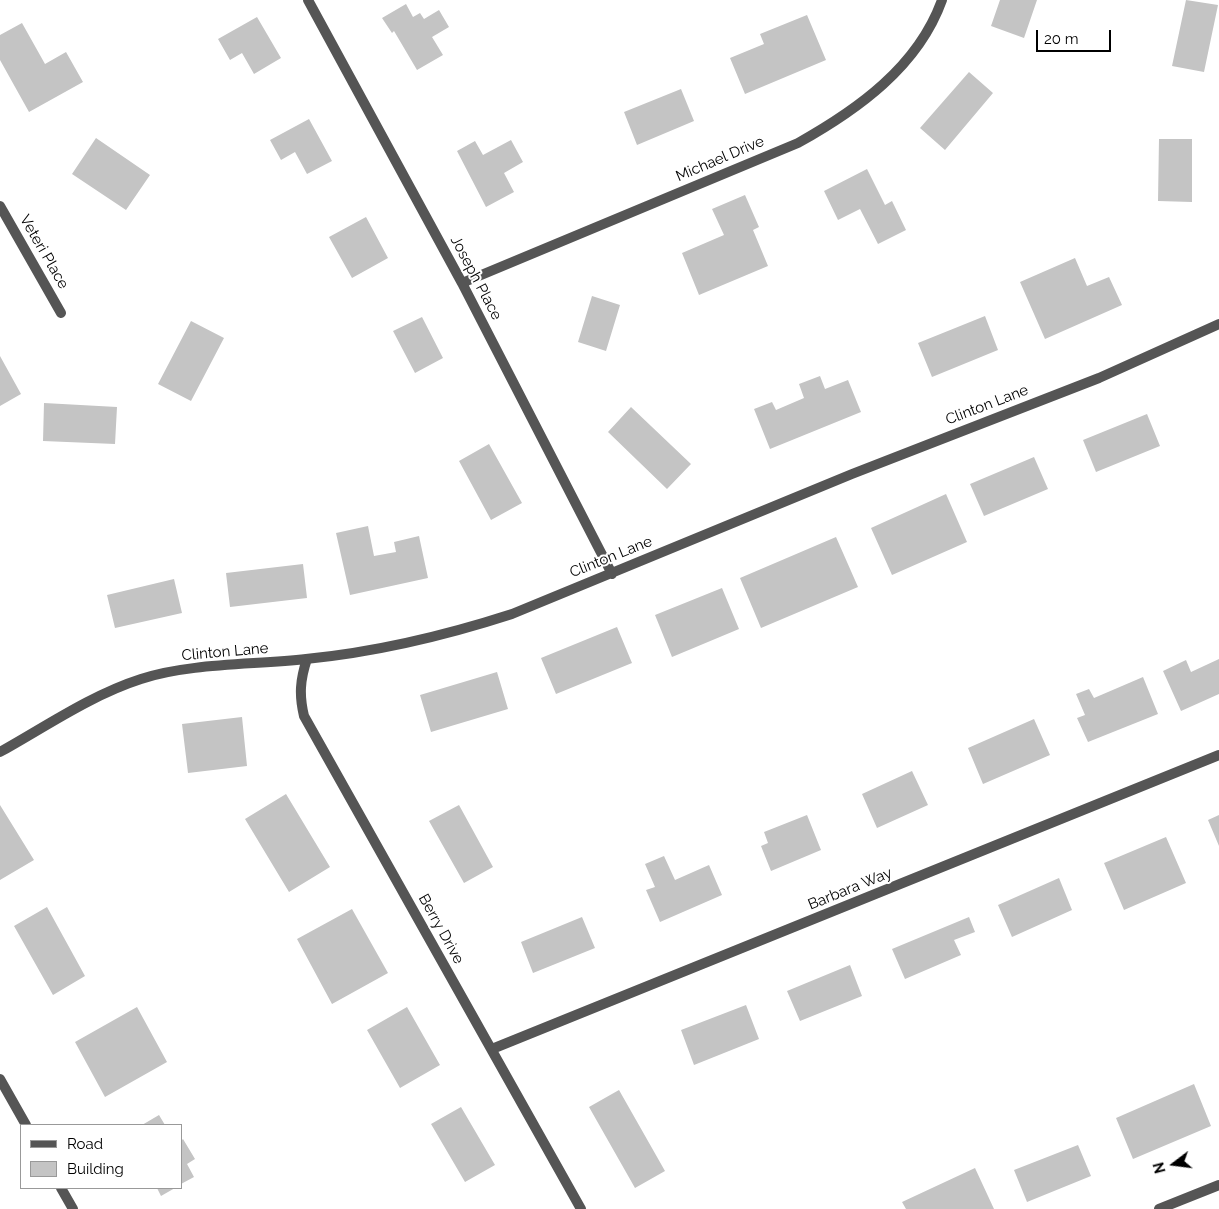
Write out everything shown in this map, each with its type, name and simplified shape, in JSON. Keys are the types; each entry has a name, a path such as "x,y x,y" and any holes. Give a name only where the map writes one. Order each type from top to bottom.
{"street":[{"name":"Joseph Place","path":"308,0 462,283 612,574"},
{"name":"Michael Drive","path":"462,283 798,143 835,122 869,98 898,70 922,39 942,0"},
{"name":"Veteri Place","path":"0,206 61,313"},
{"name":"Clinton Lane","path":"0,752 110,691 142,679 174,671 307,659 398,646 456,632 512,614 852,474 1098,378 1219,324"},
{"name":"Berry Drive","path":"307,659 301,678 300,689 304,716 581,1209"},
{"name":"Barbara Way","path":"492,1049 1219,755"},
{"path":"0,1079 25,1124"},
{"path":"1159,1209 1219,1185"},
{"path":"62,1189 73,1209"}],"building":[{"path":"1000,0 1037,0 1024,38 991,26"},
{"path":"1186,0 1218,5 1204,72 1172,66"},
{"path":"406,4 413,17 420,13 424,19 439,10 449,27 432,37 443,55 417,70 394,31 392,33 382,18"},
{"path":"807,15 826,60 745,94 730,58 764,44 760,34"},
{"path":"257,17 281,58 254,74 242,53 230,60 218,39"},
{"path":"22,23 45,64 66,52 83,82 29,112 0,60 0,35"},
{"path":"969,72 993,93 945,150 920,128"},
{"path":"681,89 694,121 637,145 624,112"},
{"path":"309,119 332,161 307,174 295,152 281,160 270,140"},
{"path":"96,138 150,175 126,210 72,174"},
{"path":"1159,139 1192,139 1192,202 1158,201"},
{"path":"511,140 523,162 504,173 514,192 486,207 457,151 475,141 483,155"},
{"path":"867,169 885,205 892,201 906,230 878,244 860,209 838,220 824,191"},
{"path":"745,195 759,227 753,230 768,266 699,295 682,253 724,235 712,209"},
{"path":"366,217 388,258 352,278 329,237"},
{"path":"1075,258 1087,286 1109,277 1122,305 1045,339 1020,282"},
{"path":"592,296 620,305 606,351 578,342"},
{"path":"985,316 998,350 932,377 918,343"},
{"path":"422,317 443,358 415,373 393,331"},
{"path":"191,321 224,338 191,401 158,384"},
{"path":"0,356 21,394 0,406"},
{"path":"820,376 825,389 848,380 861,412 770,449 754,409 772,402 776,410 804,398 799,384"},
{"path":"44,403 117,407 115,444 43,441"},
{"path":"631,407 691,464 667,489 608,432"},
{"path":"1147,414 1160,446 1096,472 1083,440"},
{"path":"489,444 522,503 491,520 459,461"},
{"path":"1034,457 1048,489 984,516 970,484"},
{"path":"946,494 967,542 892,575 871,528"},
{"path":"368,526 374,556 396,552 394,542 419,536 428,578 350,595 336,533"},
{"path":"836,537 858,587 761,628 740,578"},
{"path":"303,564 307,598 230,607 226,573"},
{"path":"174,579 182,613 115,628 107,595"},
{"path":"722,588 739,629 672,657 655,615"},
{"path":"617,627 632,663 556,694 541,658"},
{"path":"1219,659 1219,694 1181,711 1163,671 1186,660 1191,672"},
{"path":"497,672 508,709 431,732 420,695"},
{"path":"1143,677 1158,714 1088,742 1077,718 1085,715 1076,694 1089,689 1094,698"},
{"path":"242,717 247,766 188,773 182,724"},
{"path":"1034,719 1050,755 983,784 968,748"},
{"path":"912,771 928,805 877,828 862,794"},
{"path":"286,794 330,867 289,892 245,819"},
{"path":"0,805 34,860 0,880"},
{"path":"459,805 493,867 464,883 429,821"},
{"path":"807,815 821,850 771,871 761,846 768,843 764,832"},
{"path":"1219,815 1219,846 1208,820"},
{"path":"1166,837 1186,883 1124,910 1104,863"},
{"path":"664,856 675,880 709,865 722,895 660,922 646,890 655,887 645,864"},
{"path":"1059,878 1072,910 1012,937 998,905"},
{"path":"47,907 85,976 53,995 14,926"},
{"path":"352,909 388,973 332,1004 297,939"},
{"path":"582,917 595,948 533,973 521,942"},
{"path":"969,917 975,932 954,940 961,955 905,979 892,949"},
{"path":"850,965 862,996 800,1021 787,991"},
{"path":"746,1005 759,1039 694,1065 681,1030"},
{"path":"137,1007 167,1062 105,1097 75,1042"},
{"path":"407,1007 440,1065 400,1088 367,1030"},
{"path":"1194,1084 1211,1126 1133,1159 1116,1118"},
{"path":"619,1090 665,1171 635,1188 589,1107"},
{"path":"461,1107 495,1165 465,1182 431,1124"},
{"path":"159,1115 164,1124 144,1124"},
{"path":"182,1140 195,1159 187,1164 194,1177 182,1183"},
{"path":"1078,1145 1091,1176 1027,1202 1014,1170"},
{"path":"975,1168 994,1209 906,1209 902,1202"},
{"path":"158,1189 173,1189 161,1196"}]}
